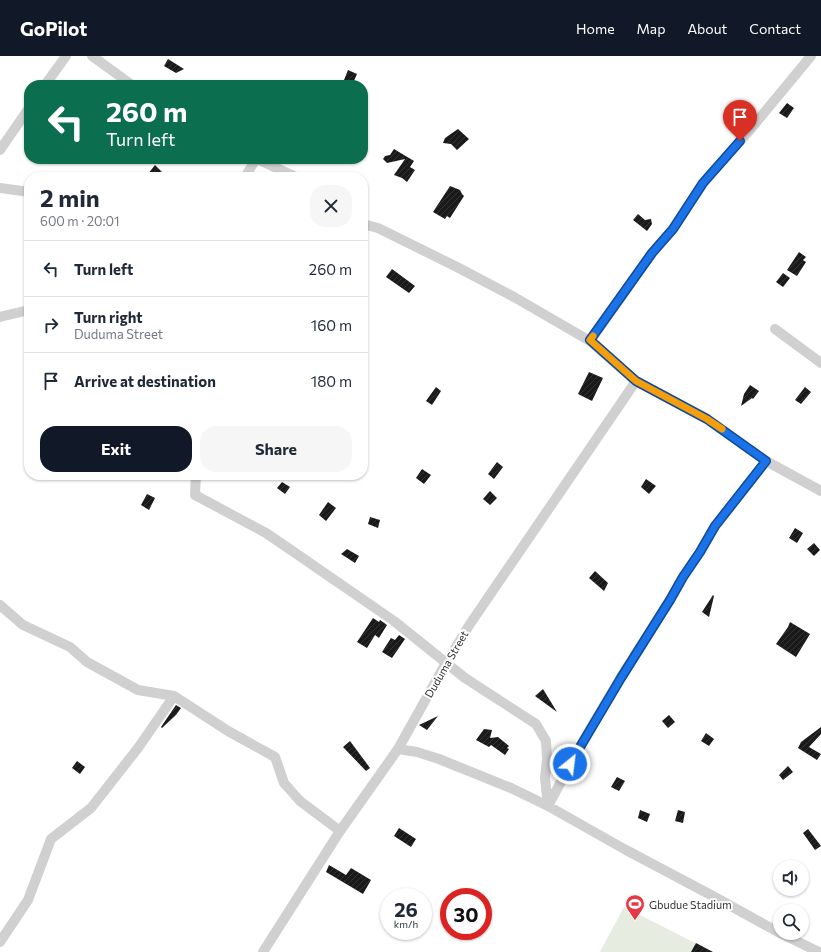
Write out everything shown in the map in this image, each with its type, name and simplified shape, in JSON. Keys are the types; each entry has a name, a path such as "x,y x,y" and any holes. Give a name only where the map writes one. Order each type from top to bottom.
{"street":[{"path":"49,80 66,56"},
{"path":"92,56 125,80"},
{"path":"590,340 652,253 673,229 703,183 749,131 811,56"},
{"path":"0,150 24,115"},
{"path":"268,164 285,172"},
{"path":"0,188 24,191"},
{"path":"368,225 378,228 457,267 590,340 636,381 707,419 766,461 821,491"},
{"path":"0,317 24,311"},
{"path":"774,329 821,363"},
{"name":"Duduma Street","path":"263,952 340,831 398,749 446,662 470,624 543,515 636,381"},
{"path":"548,806 583,741 715,526 766,461"},
{"path":"196,480 195,495 266,533 394,621 465,678 536,724 546,741 547,759 545,778 548,806"},
{"path":"0,605 23,625 70,647 87,662 138,690 174,696 228,731 274,757 284,783 300,801 340,831"},
{"path":"0,942 28,900 51,839 91,808 138,748 174,696"},
{"path":"398,749 417,752 439,759 511,788 548,806 773,929"},
{"path":"794,940 819,952"}],"shaded area":[{"name":"Gbudue Stadium","path":"624,907 713,952 600,952"}],"building":[{"path":"168,59 184,69 176,73 164,66"},
{"path":"348,70 357,74 354,80 344,80"},
{"path":"787,103 794,108 787,118 779,113"},
{"path":"458,129 469,139 457,150 451,144 443,143 445,138"},
{"path":"394,149 414,161 410,167 415,170 407,182 394,175 405,159 387,163 383,159 385,156 390,155"},
{"path":"155,165 162,172 150,172"},
{"path":"450,186 460,190 464,196 450,218 447,216 445,219 433,212"},
{"path":"638,214 645,220 651,219 652,224 647,231 633,220"},
{"path":"799,252 806,257 803,260 806,262 797,276 787,270"},
{"path":"392,269 415,286 409,293 386,277"},
{"path":"783,273 790,278 783,287 776,282"},
{"path":"589,372 603,378 592,401 578,394"},
{"path":"750,385 759,391 753,399 752,398 741,406 744,394"},
{"path":"436,387 441,391 432,405 426,401"},
{"path":"805,387 811,392 801,404 795,400"},
{"path":"497,462 503,467 494,479 488,474"},
{"path":"422,469 431,475 424,484 416,478"},
{"path":"646,479 656,486 649,494 641,487"},
{"path":"282,482 290,487 285,494 277,488"},
{"path":"490,491 497,498 490,505 483,499"},
{"path":"147,494 155,498 149,510 141,505"},
{"path":"328,502 336,508 326,521 319,515"},
{"path":"370,517 380,520 378,528 368,524"},
{"path":"795,528 803,533 797,543 789,538"},
{"path":"814,543 820,550 814,556 807,549"},
{"path":"347,549 359,556 355,563 341,554"},
{"path":"595,571 608,583 604,591 589,578"},
{"path":"713,595 714,596 709,617 702,612"},
{"path":"373,618 379,622 380,620 387,625 379,638 375,635 367,648 357,642"},
{"path":"790,622 810,634 796,657 776,644"},
{"path":"399,635 405,639 392,658 382,652 391,638 395,640"},
{"path":"543,689 557,712 535,696"},
{"path":"176,705 181,708 162,728 161,727"},
{"path":"669,715 675,722 668,728 662,721"},
{"path":"438,716 427,730 419,725"},
{"path":"821,727 821,734 809,747 821,754 817,760 798,748 801,742"},
{"path":"484,729 492,730 490,738 498,737 509,746 507,748 509,749 505,755 491,745 489,747 476,740"},
{"path":"706,733 714,739 709,746 701,741"},
{"path":"350,741 370,768 366,771 343,747"},
{"path":"77,761 85,767 80,774 72,768"},
{"path":"788,766 793,772 783,780 779,775"},
{"path":"617,777 625,781 619,791 611,787"},
{"path":"640,810 650,814 647,822 638,818"},
{"path":"678,810 685,812 683,823 675,821"},
{"path":"399,828 416,839 411,847 394,836"},
{"path":"808,829 821,846 815,850 803,833"},
{"path":"329,865 346,875 351,868 371,880 363,894 326,872"},
{"path":"696,943 713,952 691,952"}],"slow traffic":[{"path":"593,336 590,340 636,381 707,419 722,429"}],"place":[{"name":"Gbudue Stadium","path":"635,921"}],"route":[{"path":"570,764 715,526 766,461 707,419 636,381 590,340 652,253 673,229 703,183 740,141"}]}
